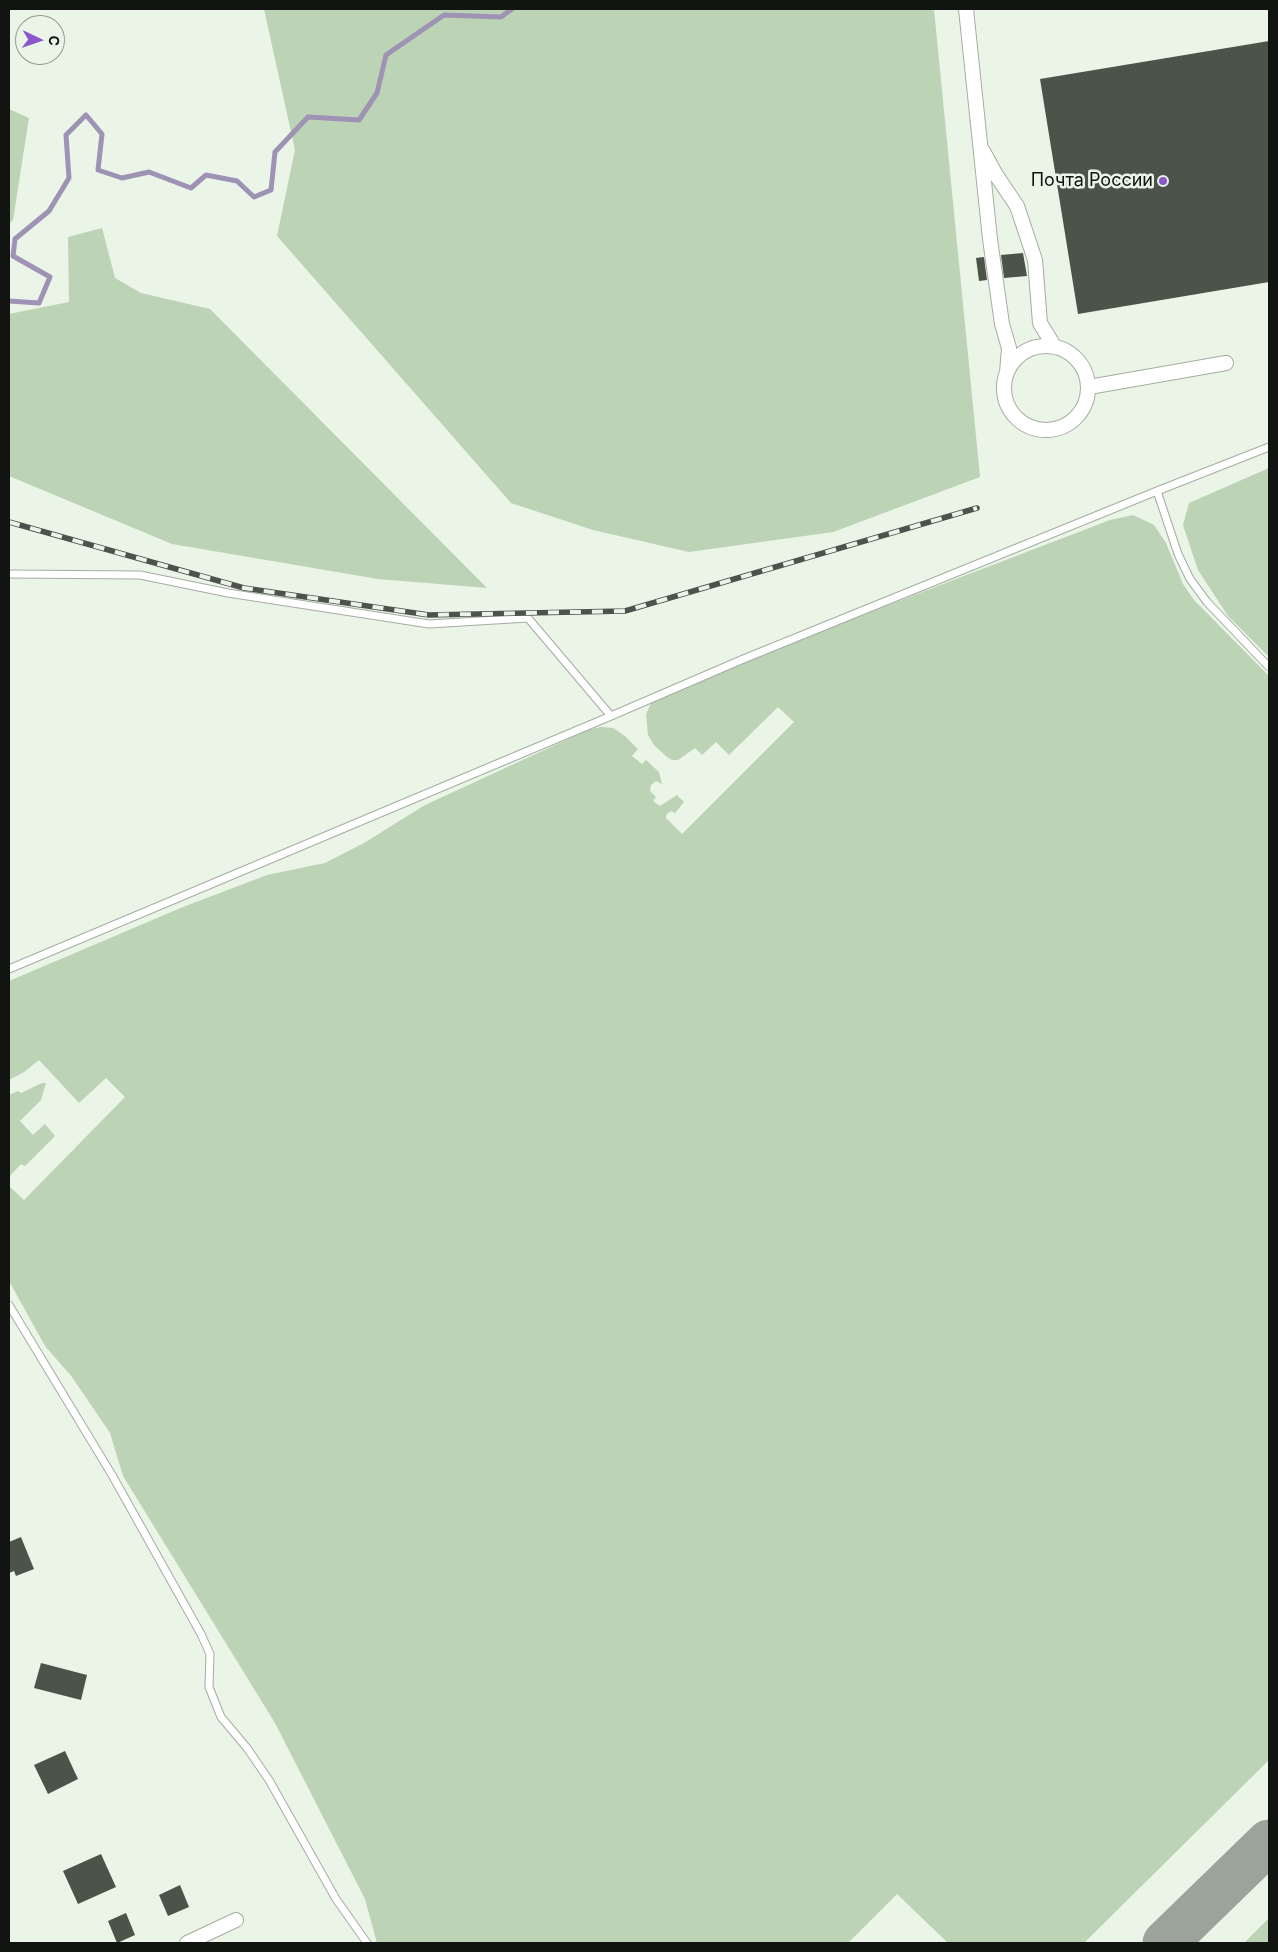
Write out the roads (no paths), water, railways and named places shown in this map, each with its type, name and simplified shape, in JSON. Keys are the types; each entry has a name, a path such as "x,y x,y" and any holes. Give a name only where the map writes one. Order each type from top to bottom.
{"street":[{"path":"966,9 979,143 999,305 1009,348 1004,387 1006,401 1021,422 1033,428 1046,430 1060,428 1071,422 1081,412 1089,387 1086,373 1078,360 1067,351 1054,346 1039,346 1026,351 1014,360 1007,372"},
{"path":"979,143 996,175 1017,206 1035,260 1040,323 1054,346"},
{"path":"1089,387 1226,363"},
{"path":"187,1943 236,1920"}],"lane":[{"path":"9,969 741,660 1157,490 1269,447"},
{"path":"1157,490 1178,554 1190,579 1207,602 1269,667"},
{"path":"9,574 140,576 228,593 429,624 528,618 611,716"},
{"path":"9,1305 112,1474 201,1634 210,1654 209,1687 221,1717 247,1748 269,1780 336,1899 367,1943"}],"waterway":[{"path":"9,301 39,303 50,277 13,256 15,239 49,211 69,178 66,135 86,115 102,134 98,170 122,178 149,172 191,188 206,175 237,181 254,197 271,190 275,152 308,117 359,120 377,93 386,55 444,15 501,17 512,9"}],"railway":[{"path":"9,522 244,588 429,615 625,611 977,508"}],"place":[{"name":"Почта России","path":"1163,181"}]}
